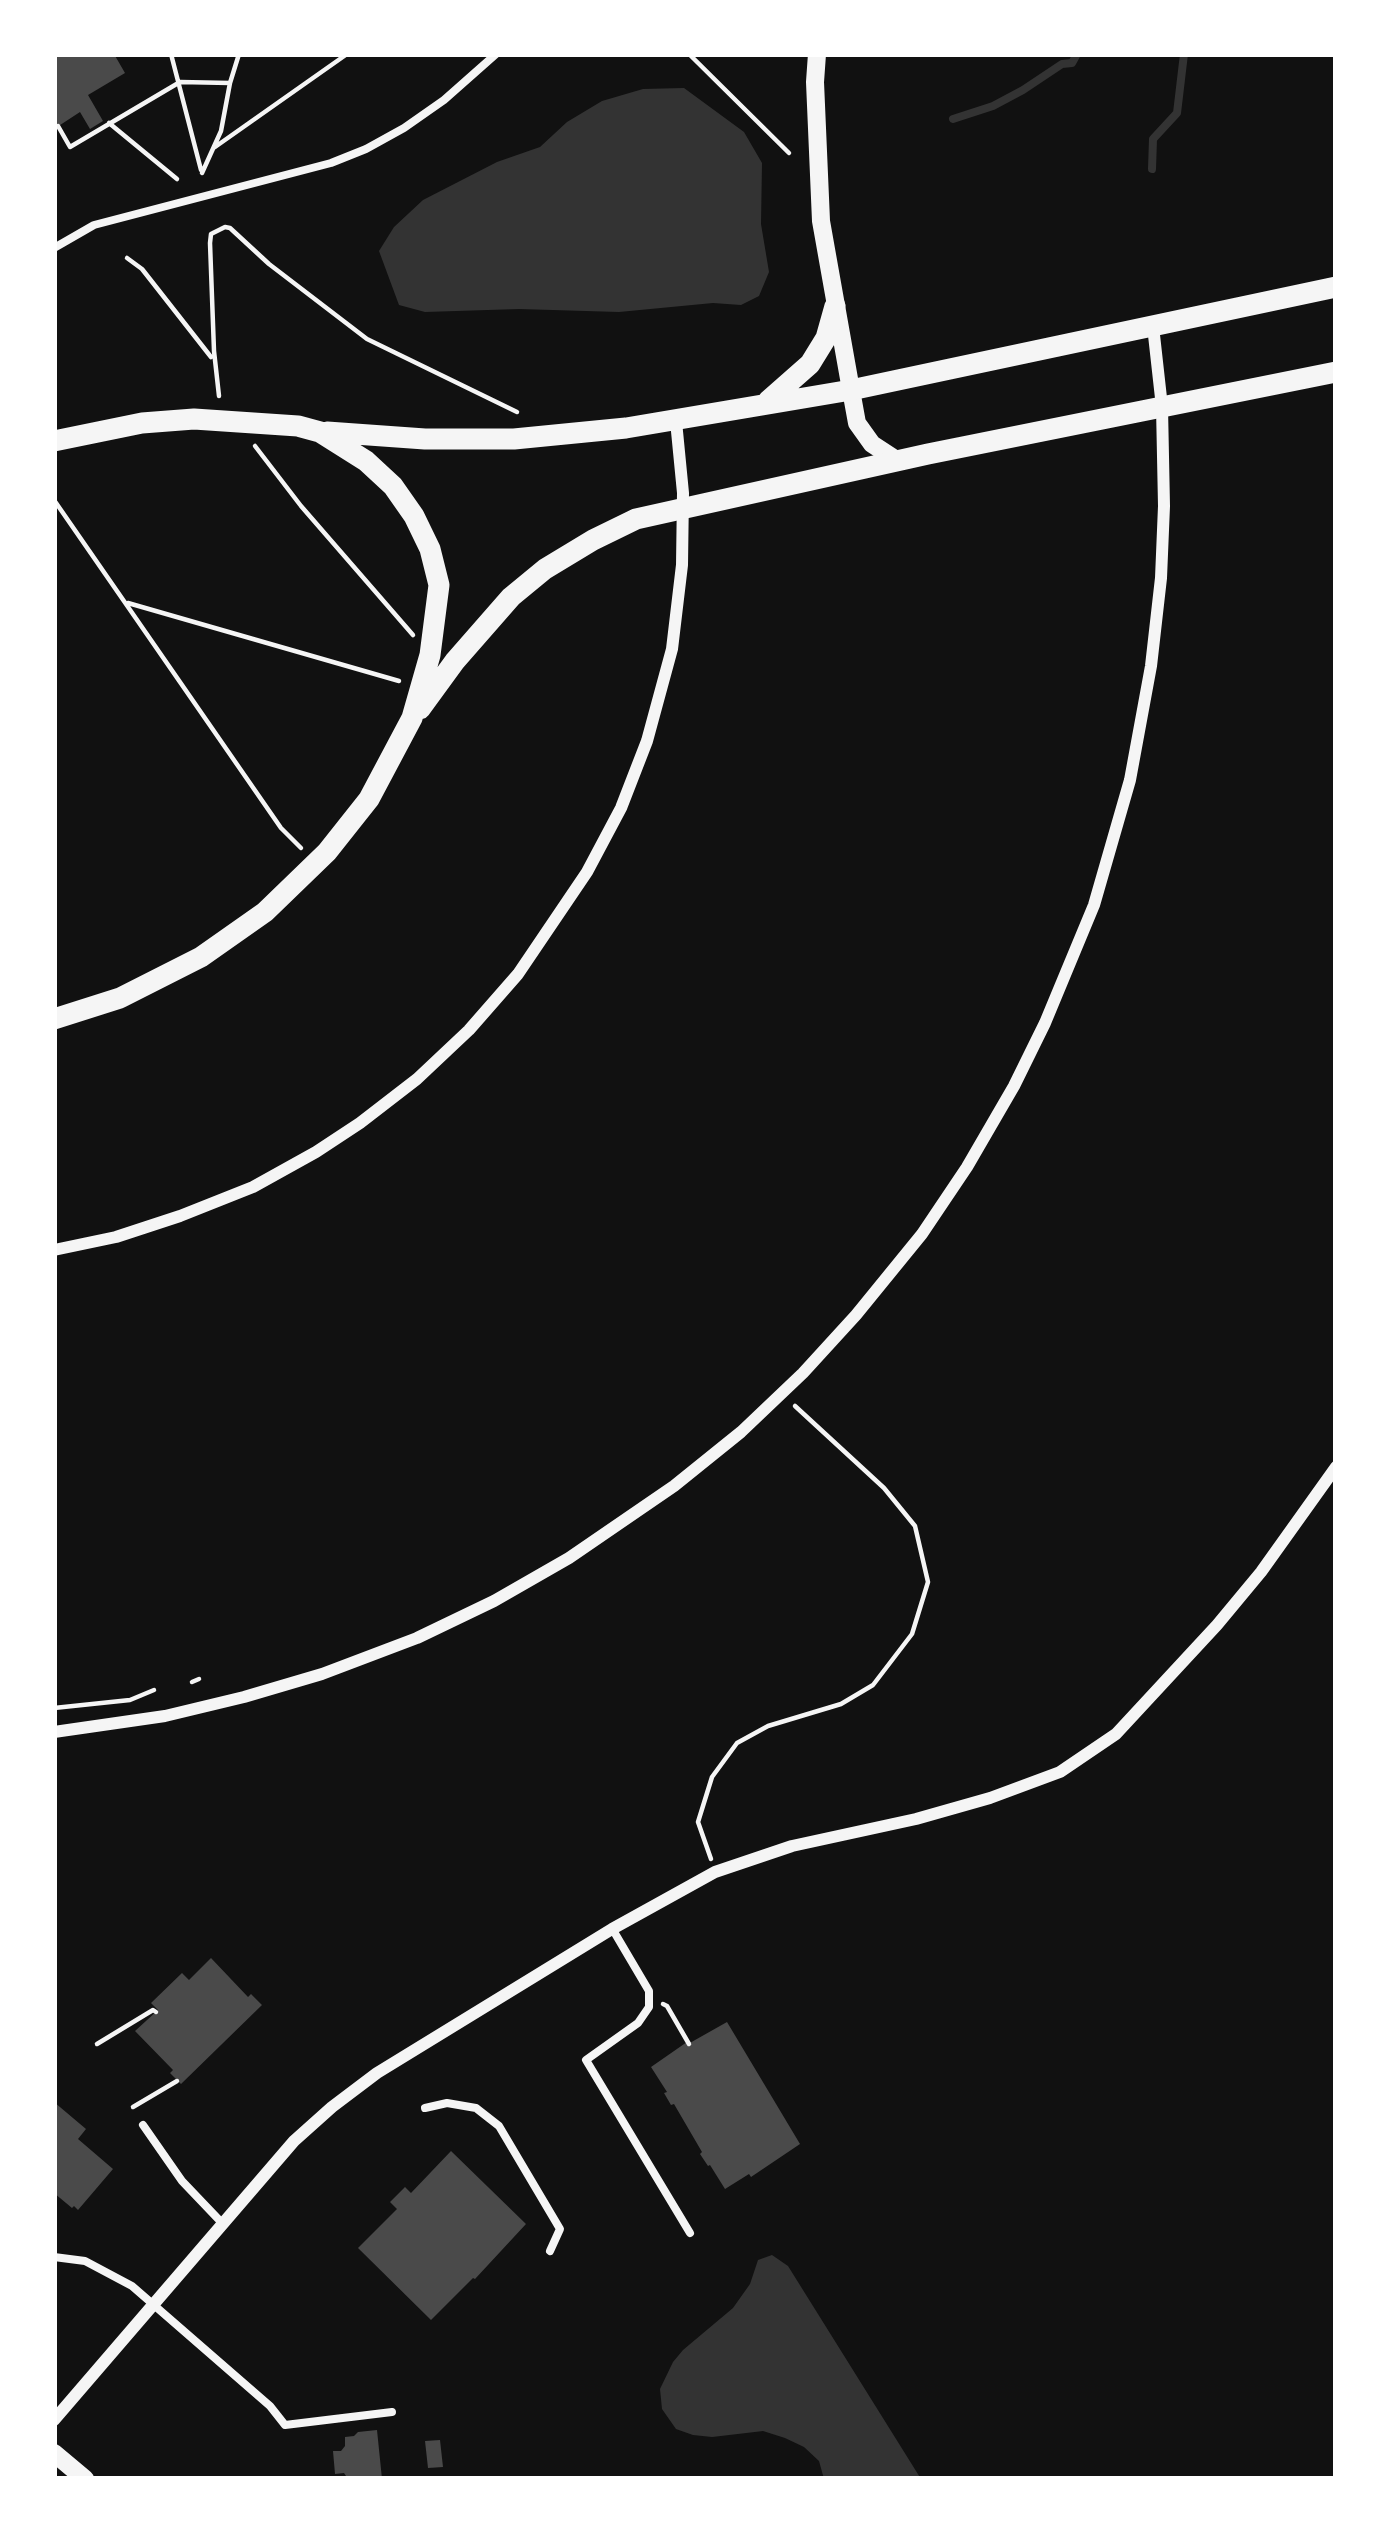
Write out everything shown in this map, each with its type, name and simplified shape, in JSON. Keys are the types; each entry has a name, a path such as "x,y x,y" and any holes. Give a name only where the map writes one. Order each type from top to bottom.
{"main road":[{"path":"54,441 142,423 194,419 425,439 514,439 603,431 851,390 1336,287"},
{"path":"763,405 810,364 826,338 835,306"},
{"path":"412,718 482,627 544,569 622,525 898,461 1336,372"},
{"path":"54,1018 161,979 265,912 327,852 369,799 412,718 436,614 439,585 430,549 393,486 367,461 320,432"}],"street":[{"path":"818,54 820,221 857,422 872,444 898,461"},
{"path":"54,1732 165,1716 322,1674 417,1638 494,1600 622,1524 782,1394 861,1310 922,1234 1014,1086 1073,958 1094,905 1130,780 1151,666 1165,506 1153,326"},
{"path":"54,1250 116,1237 180,1216 316,1153 417,1079 518,974 587,872 621,808 647,741 672,649 682,565 676,421"},
{"path":"54,2420 294,2141 377,2073 612,1929 715,1872 792,1846 916,1820 1060,1772 1116,1734 1217,1625 1336,1467"},
{"path":"54,2453 85,2479"}],"lane":[{"path":"54,248 94,225 331,163 366,148 444,100 496,54"},
{"path":"612,1929 649,1991 649,2007 638,2023 586,2060 689,2233"},
{"path":"425,2108 447,2103 476,2108 499,2126 560,2229 550,2251"},
{"path":"143,2125 182,2181 223,2224"},
{"path":"54,2257 85,2261 106,2270 154,2304 285,2425 392,2412"}],"path":[{"path":"171,54 202,173 215,147 239,54"},
{"path":"215,147 347,54"},
{"path":"689,54 789,153"},
{"path":"58,126 70,147 180,82 230,83"},
{"path":"110,123 176,179"},
{"path":"219,396 211,234 230,228 367,339 517,412"},
{"path":"127,258 157,287 215,362"},
{"path":"251,437 315,523 421,645"},
{"path":"54,500 281,828 301,848"},
{"path":"128,603 408,684"},
{"path":"715,1872 698,1822 712,1777 737,1743 768,1726 841,1704 873,1685 912,1634 928,1582 915,1526 884,1488 782,1394"},
{"path":"54,1708 130,1700 154,1690"},
{"path":"650,2000 667,2006 689,2044"},
{"path":"97,2044 156,2012"},
{"path":"133,2107 177,2080"}],"shaded area":[{"path":"684,88 744,132 762,163 761,224 769,272 759,296 741,305 713,303 619,312 425,312 399,305 379,251 394,227 423,200 497,162 540,147 567,122 602,101 643,89"},
{"path":"772,2255 788,2266 921,2479 824,2479 819,2461 785,2438 763,2431 693,2435 676,2429 662,2409 660,2389 673,2362 733,2308 750,2284 758,2260"}],"building":[{"path":"54,54 114,54 125,73 88,95 103,121 90,129 80,112 54,129"},
{"path":"211,1958 248,1997 251,1994 262,2005 181,2084 135,2031 158,2010 151,2003 182,1973 189,1980"},
{"path":"727,2022 800,2144 725,2189 651,2067"},
{"path":"54,2102 86,2129 78,2139 113,2169 78,2210 54,2193"},
{"path":"451,2151 526,2224 431,2320 358,2248 397,2209 390,2202 405,2187 411,2193"},
{"path":"377,2430 382,2479 335,2474 333,2451 341,2451 345,2437"},
{"path":"440,2440 443,2467 428,2468 425,2441"}],"waterway":[{"path":"953,119 993,106 1062,64 1072,63 1077,54"},
{"path":"1152,169 1153,139 1177,113 1184,54"}]}
